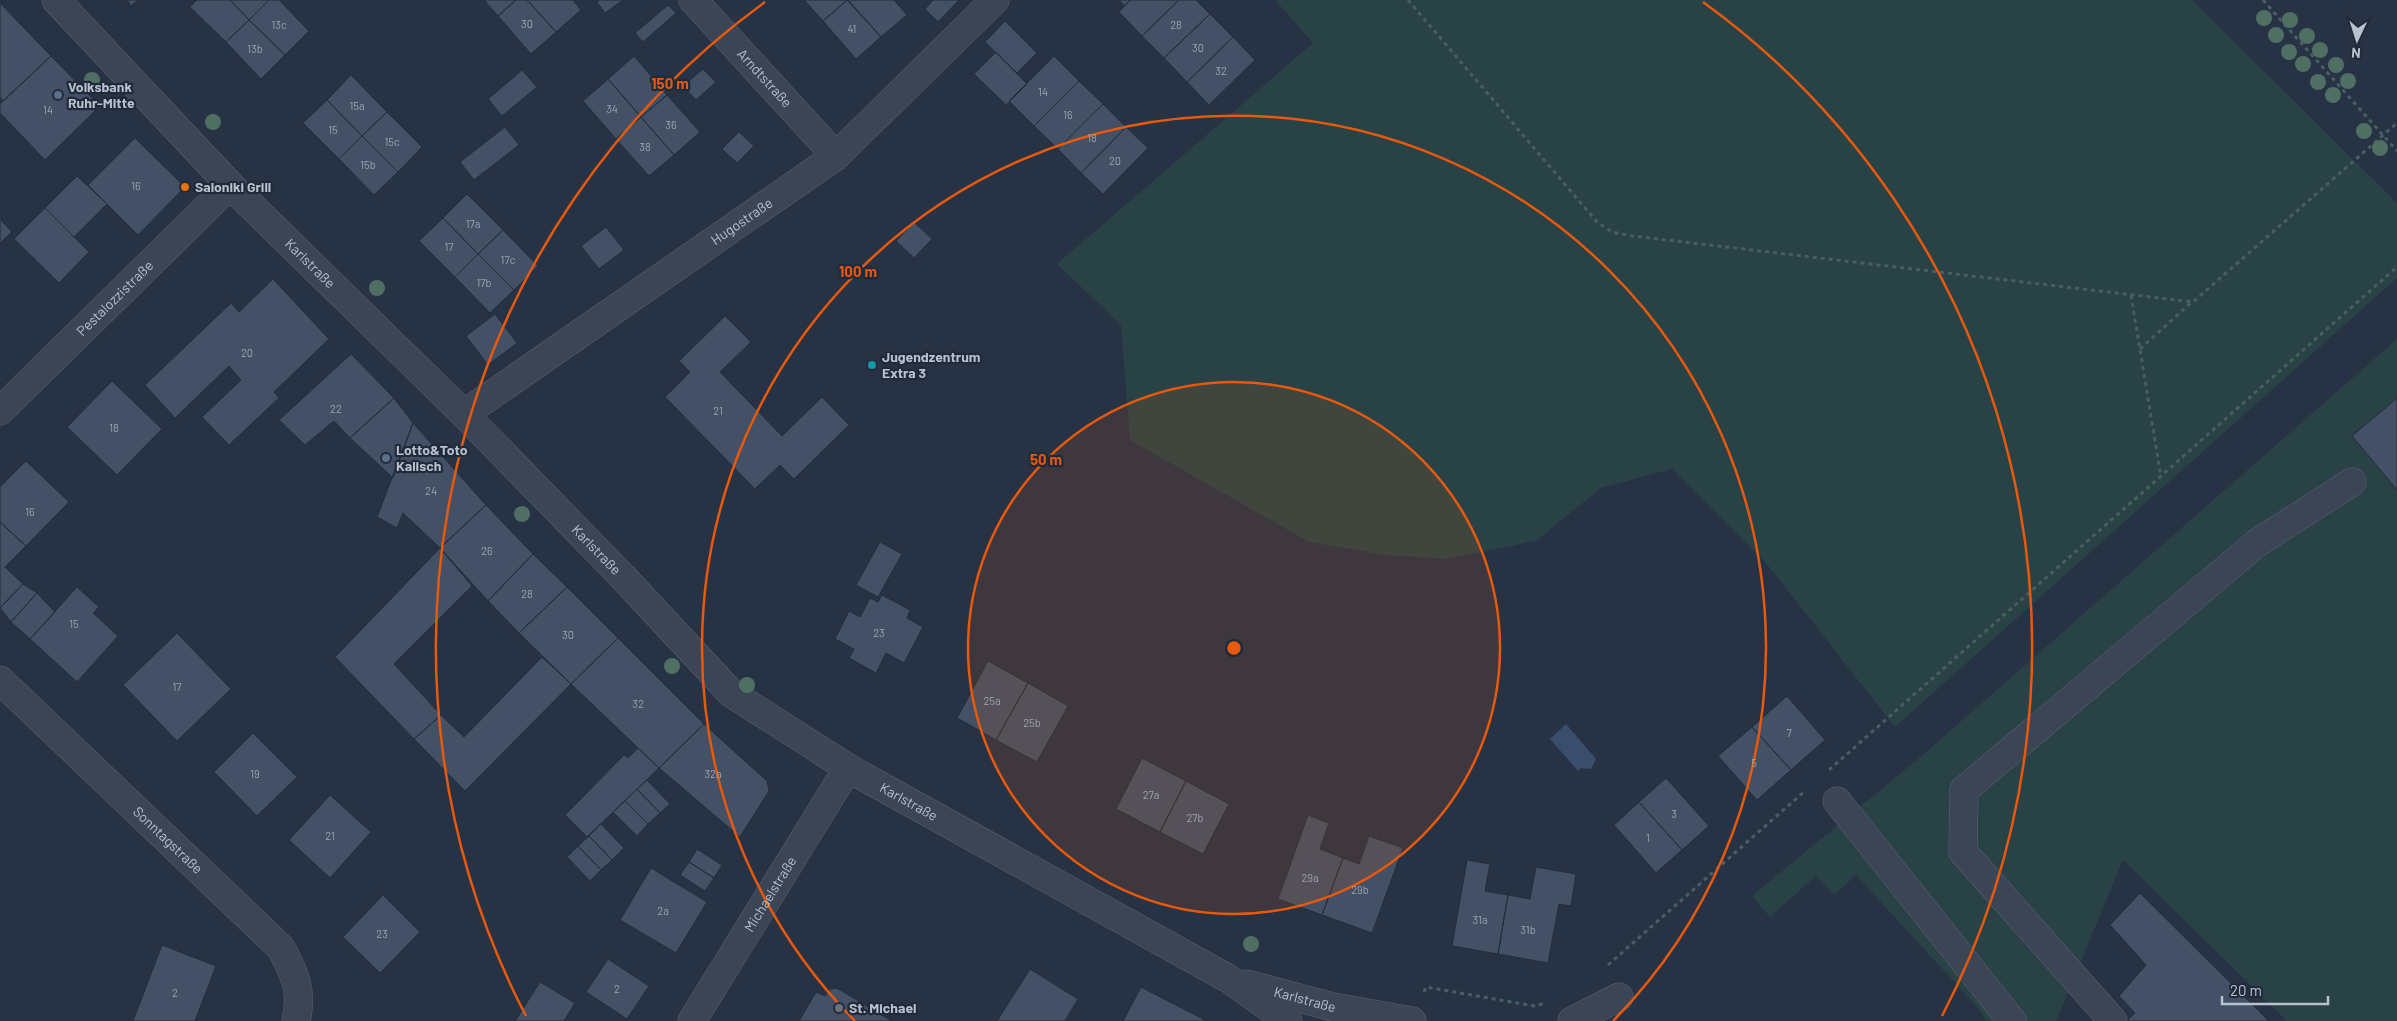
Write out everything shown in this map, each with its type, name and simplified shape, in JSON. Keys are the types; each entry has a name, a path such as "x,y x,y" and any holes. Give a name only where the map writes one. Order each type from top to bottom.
{"street":[{"name":"Karlstraße","path":"56,0 230,185 464,414 622,576 730,693 848,768 1229,979 1288,1021"},
{"name":"Arndtstraße","path":"693,0 836,156"},
{"name":"Hugostraße","path":"464,414 836,156 995,0"},
{"name":"Pestalozzistraße","path":"0,411 230,185"},
{"path":"2113,1021 1963,852 1964,790 2257,543 2352,482"},
{"name":"Sonntagstraße","path":"0,680 281,948 296,978 300,1004 296,1021"},
{"name":"Michaelstraße","path":"692,1021 848,768"},
{"path":"1837,802 2012,1021"},
{"name":"Karlstraße","path":"1229,979 1333,1007 1412,1021"},
{"path":"1572,1021 1617,1009"}],"path":[{"path":"1408,0 1597,222 1612,232 2193,302"},
{"path":"2263,0 2397,150"},
{"path":"2140,349 2397,123"},
{"path":"1826,773 2397,267"},
{"path":"2131,295 2161,477"},
{"path":"1617,1009 1602,971 1811,786"},
{"path":"1423,996 1426,987 1534,1006 1548,1003"}],"green space":[{"path":"1275,0 2192,0 2397,203 2397,278 1895,727 1766,563 1672,469 1601,488 1536,541 1445,559 1385,555 1309,542 1130,440 1121,325 1057,264 1313,43"},
{"path":"2397,339 2397,1021 2287,1021 2123,860 2056,1021 1986,1021 1978,1008 1856,875 1834,895 1816,876 1770,917 1752,896 1919,758"}],"water":[{"path":"1566,724 1596,759 1591,769 1581,768 1578,771 1550,739"}],"building":[{"path":"127,0 138,0 131,6"},
{"path":"197,0 230,0 249,20 226,42 190,7"},
{"path":"230,0 269,0 249,20"},
{"path":"269,0 279,0 309,31 285,55 249,20"},
{"path":"484,0 516,0 498,16"},
{"path":"516,0 527,0 556,32 531,54 498,16"},
{"path":"527,0 573,0 581,10 556,32"},
{"path":"599,0 623,0 605,13 597,2"},
{"path":"804,0 847,0 823,21"},
{"path":"847,0 881,37 856,59 823,21"},
{"path":"848,0 894,0 907,15 881,37"},
{"path":"933,0 959,0 938,22 925,9"},
{"path":"1119,0 1130,0 1125,6"},
{"path":"1130,0 1179,0 1142,36 1119,12"},
{"path":"1179,0 1196,0 1210,14 1164,58 1142,36"},
{"path":"0,3 51,56 3,101 0,97"},
{"path":"668,5 676,13 643,42 635,33"},
{"path":"1210,14 1233,37 1187,82 1164,58"},
{"path":"249,20 285,55 261,79 226,42"},
{"path":"1005,21 1037,53 1017,73 985,42"},
{"path":"1233,37 1255,60 1209,105 1187,82"},
{"path":"996,52 1027,84 1006,105 974,74"},
{"path":"51,56 100,106 45,160 0,113 0,104"},
{"path":"634,56 667,95 641,117 608,79"},
{"path":"1054,56 1079,81 1034,126 1009,101"},
{"path":"703,69 716,82 696,100 683,86"},
{"path":"522,70 537,87 502,116 488,99"},
{"path":"351,75 387,112 362,136 327,100"},
{"path":"608,79 641,117 616,139 583,101"},
{"path":"1079,81 1103,104 1058,149 1034,126"},
{"path":"667,95 700,132 674,155 641,117"},
{"path":"327,100 362,136 339,159 303,123"},
{"path":"1103,104 1126,127 1081,173 1058,149"},
{"path":"387,112 422,147 398,172 362,136"},
{"path":"641,117 674,155 649,176 616,139"},
{"path":"505,127 519,145 474,180 460,162"},
{"path":"1126,127 1148,148 1103,194 1081,173"},
{"path":"739,132 754,146 737,163 722,149"},
{"path":"362,136 398,172 374,195 339,159"},
{"path":"135,138 185,187 138,235 88,185"},
{"path":"77,176 107,204 74,237 45,208"},
{"path":"467,194 503,230 478,254 443,218"},
{"path":"45,208 89,252 59,283 14,239"},
{"path":"443,218 478,254 455,277 419,241"},
{"path":"0,219 12,232 0,243"},
{"path":"914,222 932,239 914,258 896,241"},
{"path":"606,227 624,250 599,269 581,246"},
{"path":"503,230 538,266 514,290 478,254"},
{"path":"478,254 514,290 490,313 455,277"},
{"path":"273,279 329,339 274,392 279,398 229,445 202,417 241,380 229,366 175,418 145,385 231,303 239,312"},
{"path":"495,314 517,343 488,365 466,336"},
{"path":"725,316 751,342 720,372 782,436 822,397 849,425 794,479 780,465 755,489 665,397 690,372 679,361"},
{"path":"351,354 394,398 350,438 334,421 305,445 279,420"},
{"path":"112,381 162,429 117,475 67,427"},
{"name":"Lotto&Toto Kalisch","path":"394,398 413,423 393,478 350,438"},
{"path":"2397,398 2397,490 2352,436"},
{"path":"413,423 486,505 440,548 403,513 397,528 377,517"},
{"path":"26,461 69,502 26,546 0,522 0,487"},
{"path":"486,505 533,554 488,601 440,548"},
{"path":"0,522 26,546 5,567 23,584 0,608"},
{"path":"880,542 902,554 878,597 856,585"},
{"path":"440,548 472,586 394,664 441,715 414,739 335,657"},
{"path":"533,554 567,587 519,633 488,601"},
{"path":"23,584 37,593 11,622 0,608"},
{"path":"77,587 99,607 93,613 118,636 77,682 30,639"},
{"path":"567,587 618,638 571,684 519,633"},
{"path":"37,593 55,612 30,639 11,622"},
{"path":"882,595 910,610 907,618 923,627 904,663 886,653 876,673 849,658 854,649 835,639 849,611 860,617 870,598 878,602"},
{"path":"177,633 231,689 177,741 123,685"},
{"path":"618,638 704,724 659,768 571,684"},
{"path":"542,657 571,684 465,791 414,739 441,715 464,737"},
{"path":"988,661 1028,683 996,740 957,718"},
{"path":"1028,683 1068,706 1037,762 996,740"},
{"path":"1787,696 1825,740 1791,770 1752,727"},
{"path":"704,724 767,781 769,791 740,837 659,768"},
{"path":"1752,727 1791,770 1757,800 1718,756"},
{"path":"253,733 297,777 257,816 214,772"},
{"path":"638,748 659,768 587,837 565,815 624,755 628,758"},
{"path":"1142,758 1186,781 1160,832 1116,809"},
{"path":"1666,778 1709,826 1682,850 1639,802"},
{"path":"647,780 670,804 660,813 637,789"},
{"path":"1186,781 1229,804 1203,854 1160,832"},
{"path":"637,789 660,813 648,824 625,801"},
{"path":"330,795 371,832 330,878 289,840"},
{"path":"625,801 648,824 637,836 613,812"},
{"path":"1639,802 1682,850 1656,873 1614,825"},
{"path":"1308,815 1329,823 1320,849 1343,858 1322,915 1278,899"},
{"path":"601,824 624,848 612,860 589,836"},
{"path":"589,836 612,860 601,870 578,846"},
{"path":"1369,836 1403,848 1372,933 1322,915 1343,858 1359,864"},
{"path":"578,846 601,870 590,881 567,857"},
{"path":"697,849 722,865 714,878 689,862"},
{"path":"1467,860 1490,864 1485,891 1508,895 1498,954 1452,946"},
{"path":"689,862 714,878 705,891 680,875"},
{"path":"1536,867 1576,874 1571,906 1559,904 1548,963 1498,954 1508,895 1530,899"},
{"path":"651,868 707,902 676,953 620,920"},
{"path":"2140,893 2269,1021 2127,1021 2135,1013 2119,996 2146,965 2110,925"},
{"path":"383,895 420,932 380,973 343,937"},
{"path":"162,945 216,966 195,1021 133,1021"},
{"path":"608,959 649,986 627,1019 586,992"},
{"path":"1030,969 1078,999 1065,1021 997,1021"},
{"path":"540,982 575,1003 564,1021 515,1021"},
{"path":"1141,987 1207,1021 1123,1021"},
{"name":"St. Michael","path":"837,988 892,1021 799,1021 816,992 825,996 830,989"}],"place":[{"name":"Volksbank Ruhr-Mitte","path":"58,95"},
{"name":"Saloniki Grill","path":"185,187"},
{"name":"Jugendzentrum Extra 3","path":"872,365"},
{"name":"Lotto&Toto Kalisch","path":"386,458"},
{"name":"St. Michael","path":"839,1008"}]}
